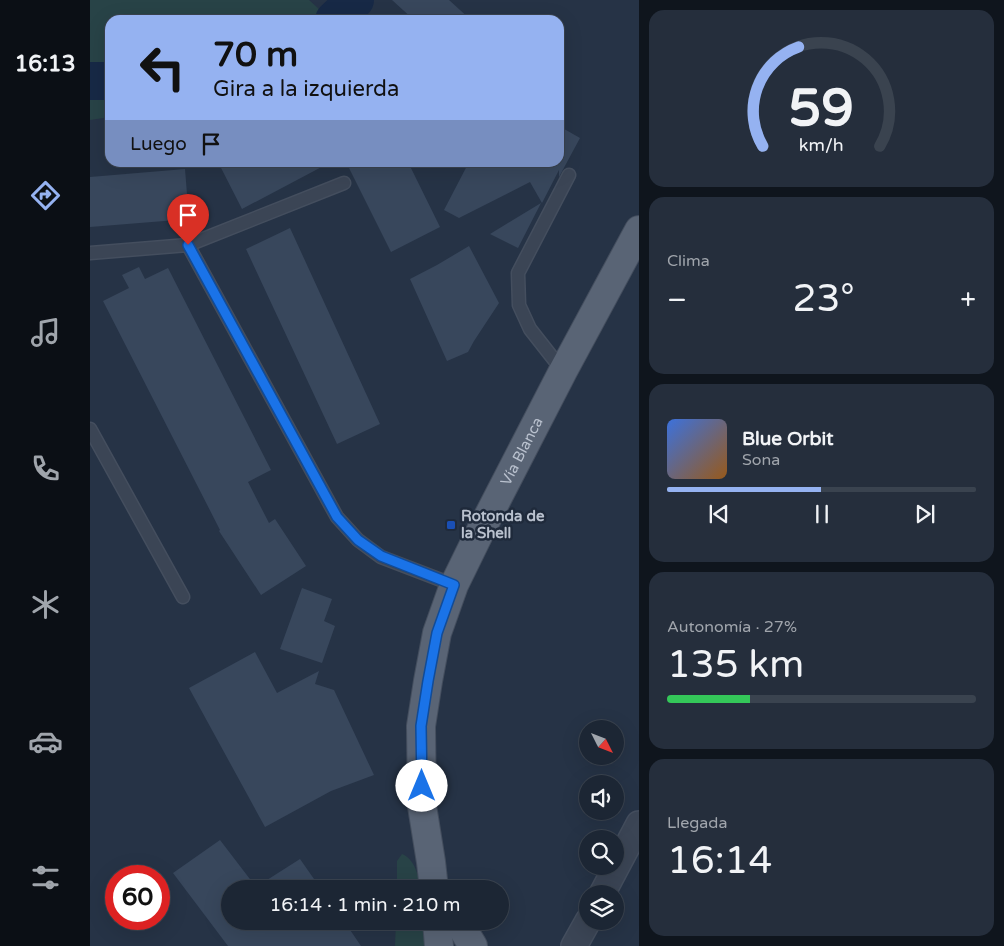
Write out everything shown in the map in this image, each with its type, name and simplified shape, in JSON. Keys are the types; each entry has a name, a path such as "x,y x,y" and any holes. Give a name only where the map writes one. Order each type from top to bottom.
{"main road":[{"name":"Vía Blanca","path":"433,880 422,806 421,726 437,633 454,585 498,496 639,230"},
{"name":"Vía Blanca","path":"431,862 438,880"},
{"path":"438,930 439,946"},
{"path":"463,930 473,946"}],"street":[{"path":"607,885 639,824"},
{"path":"574,946 583,930"}],"lane":[{"path":"563,371 530,329 519,304 518,273 569,175"},
{"path":"90,253 188,245 344,183"},
{"path":"188,245 337,517 358,540 381,556 454,585"},
{"path":"90,430 183,597"}],"green space":[{"path":"90,0 309,0 326,15 105,15 105,118 90,120"},
{"path":"402,854 406,856 413,864 419,880 397,880 397,861"},
{"path":"396,930 426,930 427,946 395,946"}],"building":[{"path":"392,0 449,0 466,15 408,15"},
{"path":"564,129 580,138 559,177 559,170 542,203 530,182 459,218 444,210 466,167 564,167"},
{"path":"221,167 322,167 242,209"},
{"path":"348,167 410,167 440,227 391,252"},
{"path":"185,169 189,219 90,227 90,177"},
{"path":"541,203 518,248 490,234"},
{"path":"290,228 380,424 337,444 246,249"},
{"path":"469,246 499,303 468,352 447,361 410,279"},
{"path":"139,267 145,279 168,268 271,470 248,482 269,523 275,519 306,566 261,595 219,531 103,301 129,288 122,275"},
{"path":"302,588 332,599 324,621 335,626 322,663 280,649"},
{"path":"255,652 277,693 319,671 315,684 334,690 374,775 331,791 265,827 189,688"},
{"path":"220,840 251,880 221,880 221,930 350,930 361,946 228,946 173,873"},
{"path":"300,859 315,880 267,880"}],"waterway":[{"path":"339,15 355,0"},
{"path":"90,81 105,81"}],"place":[{"name":"Rotonda de la Shell","path":"451,525"}],"route":[{"path":"188,245 337,517 358,540 381,556 454,585 437,633 428,681 421,726 422,786"}]}
